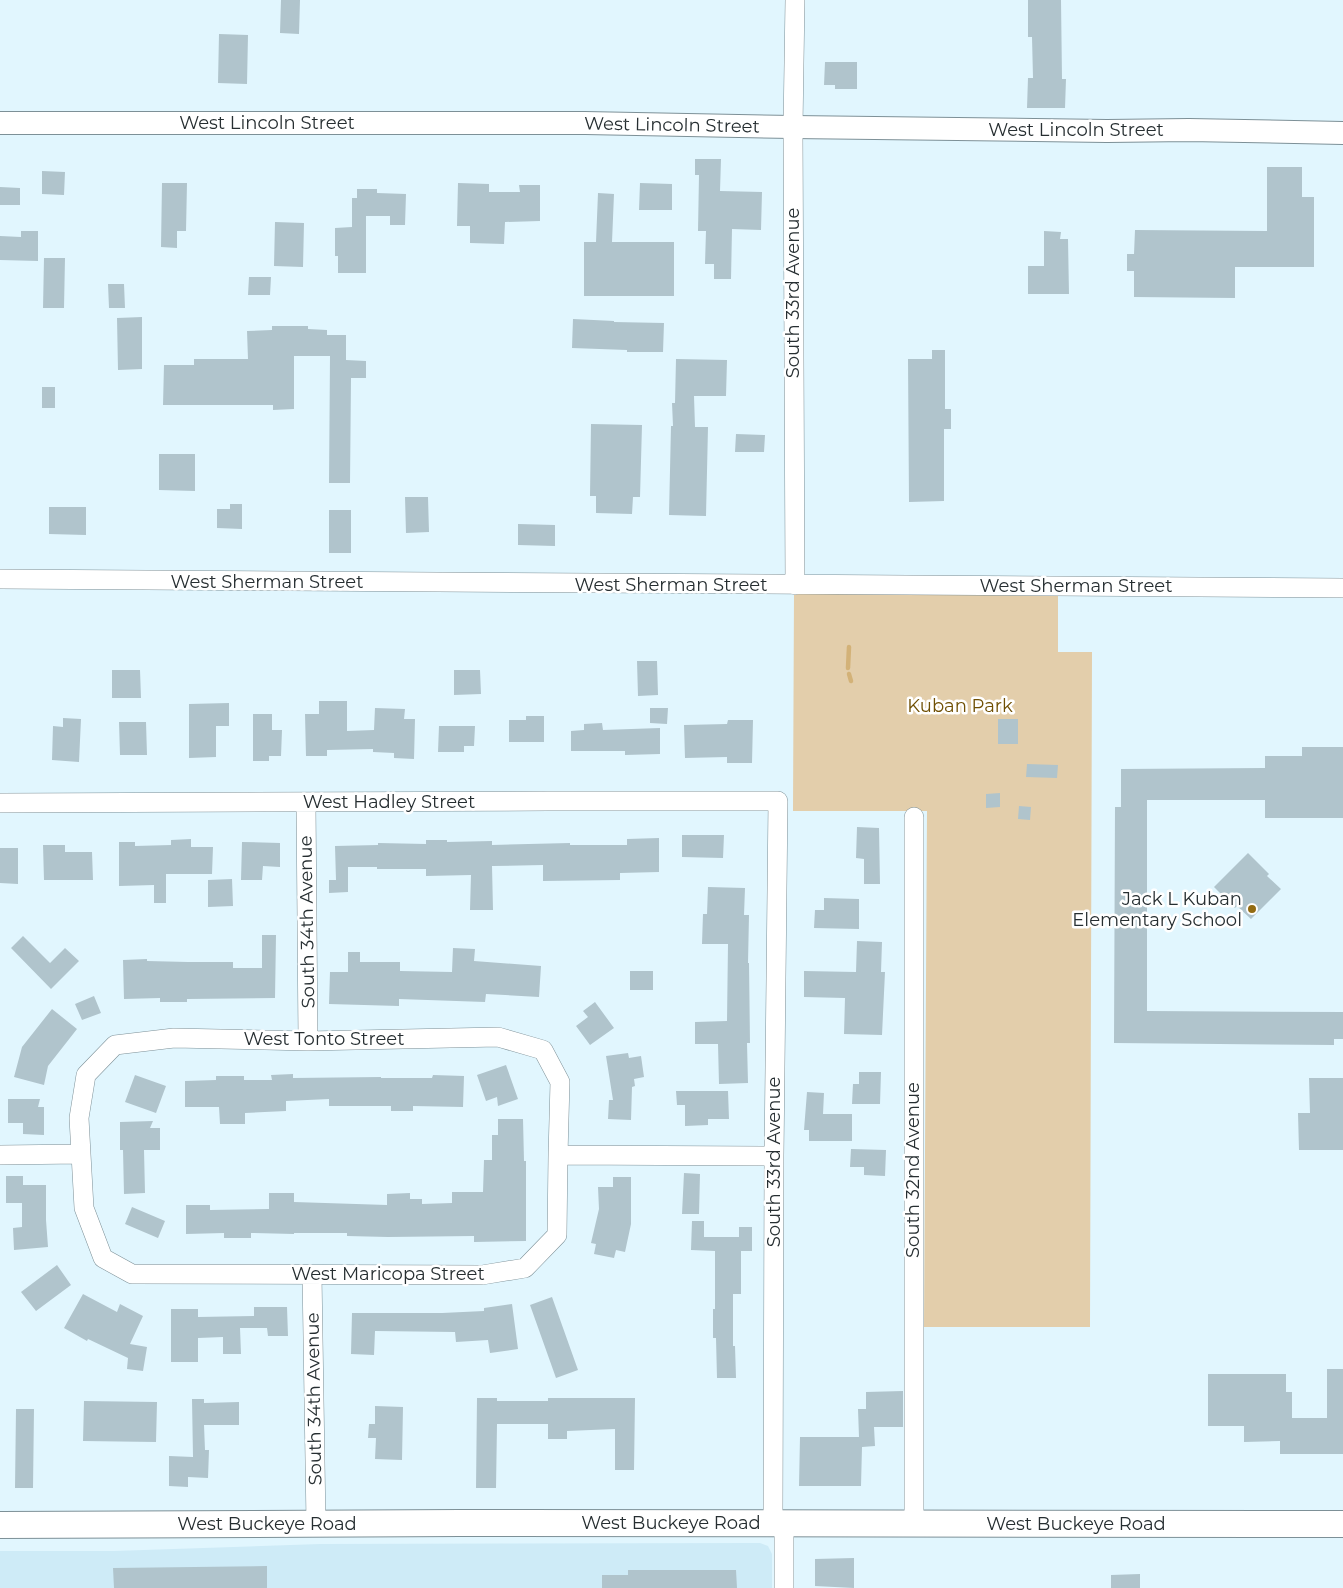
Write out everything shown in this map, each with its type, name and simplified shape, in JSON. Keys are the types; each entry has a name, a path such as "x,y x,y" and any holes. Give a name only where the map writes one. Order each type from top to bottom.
{"main road":[{"name":"West Buckeye Road","path":"0,1525 316,1523 1343,1524"}],"street":[{"name":"South 33rd Avenue","path":"794,0 794,586"},
{"name":"West Lincoln Street","path":"0,123 585,123 1108,131 1189,130 1343,134"},
{"name":"West Sherman Street","path":"0,579 794,586 1343,588"},
{"name":"South 33rd Avenue","path":"778,801 774,1156 779,1524 784,1588"},
{"name":"West Hadley Street","path":"0,803 778,801"},
{"name":"South 34th Avenue","path":"306,803 308,1041"},
{"name":"South 32nd Avenue","path":"914,817 914,1524"},
{"name":"West Tonto Street","path":"82,1154 80,1118 86,1075 115,1045 174,1038 308,1041 498,1037 543,1050 560,1082 558,1155"},
{"path":"0,1155 82,1154"},
{"name":"West Maricopa Street","path":"82,1154 84,1208 103,1258 132,1274 312,1276 482,1276 525,1268 557,1235 558,1155"},
{"path":"558,1155 774,1156"},
{"name":"South 34th Avenue","path":"312,1276 316,1523"}],"shaded area":[{"path":"760,1543 768,1546 772,1554 772,1588 0,1588 0,1551 114,1551 320,1544"}],"green space":[{"name":"Kuban Park","path":"794,593 1058,595 1058,652 1092,652 1090,1327 924,1327 927,811 793,811"}],"building":[{"path":"281,0 300,0 299,34 280,33"},
{"path":"1028,0 1061,0 1062,79 1066,79 1065,108 1027,108 1028,78 1033,78 1032,37 1028,37"},
{"path":"219,34 248,35 247,84 218,83"},
{"path":"825,62 857,62 857,89 835,89 835,85 824,85"},
{"path":"695,159 721,159 720,191 762,192 761,230 732,229 731,279 714,279 714,264 705,264 706,231 698,231 699,175 695,175"},
{"path":"1267,167 1302,167 1302,197 1314,197 1314,267 1235,267 1235,298 1134,297 1134,271 1127,271 1127,254 1134,254 1135,230 1267,231"},
{"path":"42,171 65,172 64,195 42,194"},
{"path":"162,183 187,183 186,231 177,231 177,248 161,247"},
{"path":"458,183 489,184 489,192 520,192 519,185 540,185 540,221 505,222 504,244 470,243 470,226 457,226"},
{"path":"640,183 672,184 672,210 639,210"},
{"path":"0,187 20,188 20,205 0,205"},
{"path":"357,189 377,189 377,193 406,194 405,225 390,225 390,216 366,216 366,273 338,273 338,256 335,256 335,228 352,227 352,198 357,198"},
{"path":"598,193 614,194 612,242 674,242 674,296 584,296 584,242 596,242"},
{"path":"275,222 304,223 303,267 274,266"},
{"path":"21,231 38,231 38,261 0,260 0,236 21,237"},
{"path":"1044,231 1061,232 1060,239 1068,239 1069,294 1028,294 1028,266 1044,266"},
{"path":"44,258 65,258 64,308 43,308"},
{"path":"249,277 271,277 270,295 248,295"},
{"path":"108,284 124,284 125,308 109,308"},
{"path":"142,317 142,369 118,370 117,318"},
{"path":"573,319 664,323 663,352 627,352 627,350 572,348"},
{"path":"272,326 308,326 308,329 327,330 327,335 346,335 346,360 366,361 366,378 351,378 350,483 329,483 330,356 294,356 294,409 273,410 273,405 163,405 164,365 194,365 194,359 248,359 247,331 272,330"},
{"path":"932,350 945,350 945,409 951,409 951,429 944,429 944,501 909,502 908,359 932,359"},
{"path":"676,359 727,360 726,396 694,396 695,427 708,427 706,516 669,515 671,426 673,426 672,403 675,403"},
{"path":"42,387 55,387 55,408 42,408"},
{"path":"591,424 642,425 640,497 633,497 632,514 596,513 596,496 590,496"},
{"path":"736,434 765,435 764,452 735,452"},
{"path":"159,454 195,454 195,491 159,490"},
{"path":"405,497 428,497 429,532 406,533"},
{"path":"230,504 242,504 242,529 217,528 217,509 230,509"},
{"path":"49,507 86,507 86,535 49,534"},
{"path":"329,510 351,510 351,553 329,553"},
{"path":"518,524 555,525 555,546 518,545"},
{"path":"637,661 657,661 658,695 638,696"},
{"path":"112,670 140,670 141,698 112,698"},
{"path":"454,670 480,670 481,694 454,695"},
{"path":"319,701 347,701 347,731 374,730 375,708 405,709 404,719 415,719 414,759 394,758 394,753 373,752 373,749 327,750 327,756 306,756 305,714 319,714"},
{"path":"229,703 229,726 216,726 216,757 189,758 189,704"},
{"path":"650,708 668,708 667,724 650,723"},
{"path":"253,714 272,714 272,730 282,730 281,756 269,756 269,761 253,761"},
{"path":"526,716 544,716 544,742 509,742 509,720 526,720"},
{"path":"63,718 81,719 79,762 52,760 53,726 63,727"},
{"path":"998,719 1018,719 1018,744 998,744"},
{"path":"728,720 753,720 752,763 727,763 727,757 685,758 684,725 727,724"},
{"path":"119,722 146,722 147,755 120,755"},
{"path":"602,723 603,730 660,728 660,754 625,755 625,751 571,751 571,731 584,730 584,724"},
{"path":"439,726 475,726 474,746 464,746 464,752 438,752"},
{"path":"1302,747 1343,747 1343,818 1265,818 1265,800 1147,800 1147,1011 1343,1012 1343,1039 1334,1039 1334,1045 1114,1043 1115,807 1121,807 1121,769 1265,768 1265,756 1302,756"},
{"path":"1027,764 1058,765 1057,778 1026,777"},
{"path":"1000,793 1000,807 986,808 986,794"},
{"path":"1019,806 1031,807 1030,820 1018,819"},
{"path":"857,827 879,828 880,884 864,884 864,859 856,858"},
{"path":"682,835 724,835 723,858 682,857"},
{"path":"659,838 659,872 620,873 620,880 543,881 543,865 492,866 493,910 470,910 471,875 426,876 426,869 348,867 348,892 329,893 329,880 336,880 335,846 378,845 378,843 426,844 426,840 447,840 447,842 492,841 492,845 570,843 570,845 627,845 627,839"},
{"path":"191,839 191,847 213,847 212,874 166,874 166,903 154,903 154,885 119,886 119,842 135,842 135,846 171,845 171,840"},
{"path":"242,842 280,843 280,867 263,866 262,880 241,880"},
{"path":"43,845 65,845 65,852 92,852 93,880 44,880"},
{"path":"0,848 18,848 18,884 0,883"},
{"path":"1248,853 1269,874 1267,876 1281,889 1251,919 1237,906 1235,908 1214,887"},
{"path":"232,879 233,906 208,907 208,880"},
{"path":"708,887 745,888 744,915 749,915 750,1043 747,1043 748,1083 719,1084 718,1044 695,1044 695,1022 727,1021 728,944 702,944 703,914 707,914"},
{"path":"824,898 859,899 859,929 814,928 815,910 824,910"},
{"path":"262,935 276,935 275,998 187,999 187,1002 160,1002 160,998 124,999 123,960 233,962 233,968 262,968"},
{"path":"23,936 50,963 65,948 79,961 51,989 11,948"},
{"path":"857,941 882,942 881,972 885,972 882,1035 844,1034 845,998 804,997 804,971 856,972"},
{"path":"453,948 475,949 474,961 541,966 539,997 486,994 485,1002 399,999 399,1006 329,1004 330,972 348,972 348,952 360,952 360,962 400,962 400,971 452,972"},
{"path":"630,971 653,971 653,990 630,990"},
{"path":"94,996 101,1013 82,1020 75,1004"},
{"path":"595,1002 614,1028 590,1045 576,1026 588,1017 583,1011"},
{"path":"52,1009 77,1029 48,1066 44,1085 14,1077 22,1047"},
{"path":"628,1053 629,1058 641,1056 644,1077 634,1079 635,1086 632,1087 631,1120 608,1119 609,1100 613,1100 606,1056"},
{"path":"506,1065 518,1099 498,1106 497,1097 486,1101 477,1075"},
{"path":"859,1072 881,1072 880,1104 852,1104 853,1084 859,1084"},
{"path":"293,1074 293,1078 432,1078 433,1075 464,1076 463,1107 413,1106 413,1111 391,1111 391,1106 329,1106 329,1099 286,1101 286,1111 245,1113 245,1124 220,1124 219,1107 185,1107 185,1081 216,1080 216,1076 244,1076 244,1080 272,1080 271,1075"},
{"path":"135,1075 166,1086 156,1113 125,1102"},
{"path":"1309,1078 1343,1078 1343,1150 1299,1150 1298,1113 1310,1113"},
{"path":"676,1091 728,1091 729,1119 708,1119 708,1125 685,1126 685,1105 677,1105"},
{"path":"807,1092 824,1093 823,1114 852,1114 852,1141 809,1141 809,1130 804,1130"},
{"path":"8,1099 40,1099 38,1107 44,1107 44,1135 23,1134 23,1123 8,1123"},
{"path":"498,1119 523,1119 524,1161 526,1161 526,1241 474,1242 474,1236 388,1237 347,1236 347,1233 251,1233 251,1238 224,1238 224,1233 186,1234 186,1205 210,1205 210,1210 269,1209 269,1193 294,1193 294,1202 387,1205 387,1194 410,1193 410,1199 422,1199 422,1204 452,1203 452,1192 483,1192 484,1160 492,1160 492,1135 498,1135"},
{"path":"153,1121 150,1128 160,1128 160,1150 144,1150 145,1193 124,1194 123,1150 120,1150 120,1122"},
{"path":"851,1149 886,1150 885,1176 864,1175 864,1167 850,1167"},
{"path":"684,1173 700,1174 699,1214 682,1214"},
{"path":"6,1176 23,1176 23,1185 46,1185 48,1247 14,1250 13,1228 22,1227 22,1203 6,1203"},
{"path":"613,1177 631,1177 631,1224 625,1252 616,1250 614,1258 594,1254 596,1244 591,1243 599,1209 598,1187 613,1187"},
{"path":"132,1207 165,1221 158,1238 125,1224"},
{"path":"692,1221 704,1221 704,1237 739,1237 739,1227 752,1227 752,1251 741,1251 741,1294 733,1294 733,1346 735,1346 736,1378 717,1378 716,1338 713,1338 715,1251 691,1250"},
{"path":"57,1265 71,1285 36,1311 21,1292"},
{"path":"83,1294 117,1312 120,1304 143,1316 130,1344 147,1347 143,1371 127,1369 128,1358 88,1339 87,1341 64,1328"},
{"path":"552,1297 578,1370 556,1378 530,1305"},
{"path":"512,1304 518,1349 490,1353 488,1340 456,1342 455,1332 375,1331 374,1355 351,1354 352,1313 484,1311 484,1308"},
{"path":"254,1307 287,1307 288,1336 268,1336 267,1328 240,1328 241,1354 223,1354 223,1337 198,1338 198,1362 171,1362 171,1309 198,1309 198,1317 254,1316"},
{"path":"1327,1369 1343,1369 1343,1454 1280,1454 1280,1441 1244,1442 1244,1426 1208,1426 1208,1374 1286,1374 1286,1392 1292,1392 1292,1418 1327,1418"},
{"path":"903,1391 903,1427 874,1427 875,1446 862,1447 861,1486 799,1486 800,1437 859,1437 858,1409 866,1409 866,1392"},
{"path":"477,1398 497,1398 497,1401 548,1401 548,1398 635,1398 634,1470 615,1470 615,1429 567,1431 567,1439 548,1439 548,1424 497,1424 496,1488 476,1488"},
{"path":"192,1399 204,1399 204,1403 239,1402 239,1425 204,1425 205,1450 209,1450 208,1478 188,1477 188,1487 169,1486 169,1456 193,1457"},
{"path":"84,1401 157,1402 156,1442 83,1441"},
{"path":"375,1406 403,1407 402,1460 375,1459 376,1438 368,1438 369,1424 375,1424"},
{"path":"16,1409 34,1409 33,1488 15,1488"},
{"path":"854,1558 854,1588 815,1586 815,1559"},
{"path":"267,1566 267,1588 114,1588 113,1568"},
{"path":"628,1570 736,1570 737,1588 602,1588 602,1575 628,1575"},
{"path":"1140,1574 1140,1588 1111,1588 1111,1575"}],"waterway":[{"path":"848,668 849,647"},
{"path":"849,674 851,681"}],"place":[{"name":"Jack L Kuban Elementary School","path":"1252,909"}]}
